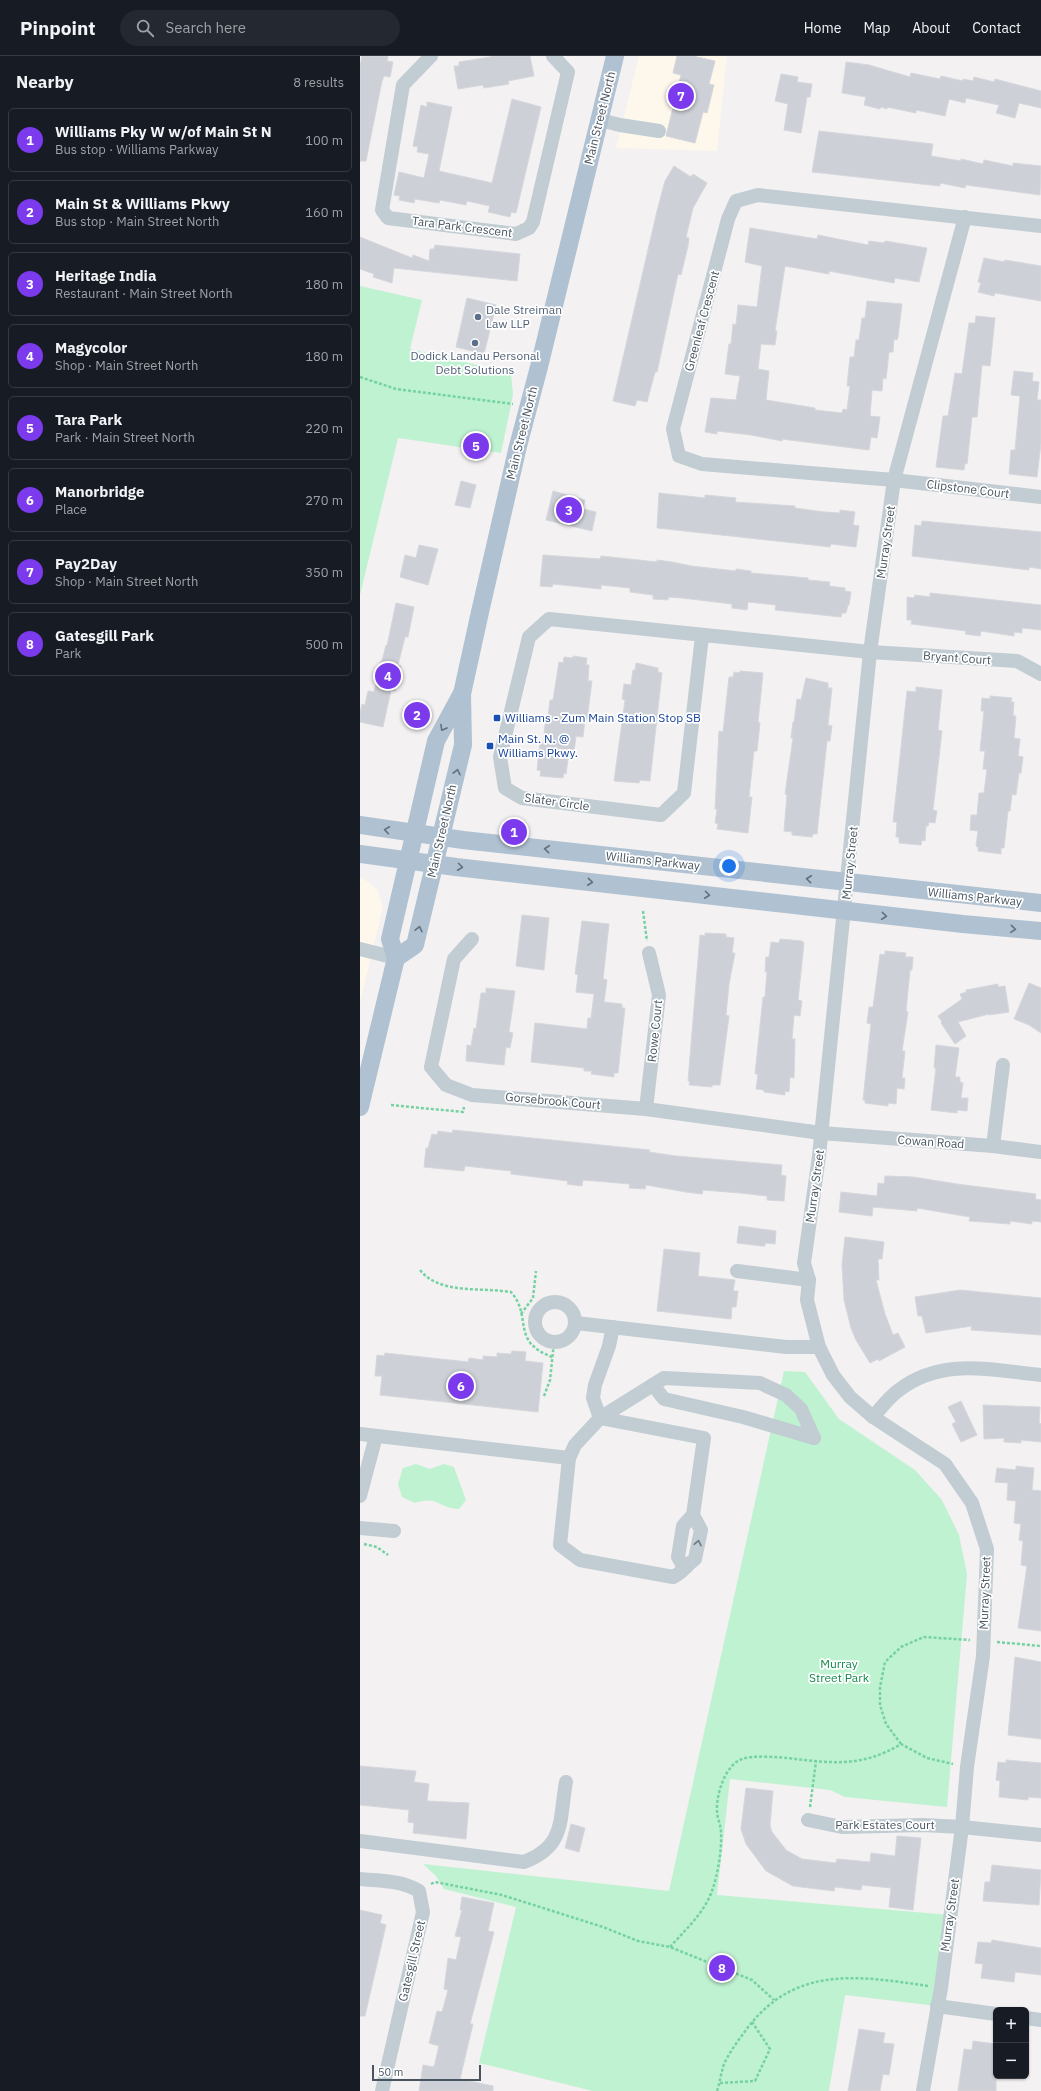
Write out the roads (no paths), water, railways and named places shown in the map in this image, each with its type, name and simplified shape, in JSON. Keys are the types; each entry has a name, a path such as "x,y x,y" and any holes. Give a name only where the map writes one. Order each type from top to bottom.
{"main road":[{"name":"Main Street North","path":"462,694 436,741 390,939 396,958 415,945 435,864 463,745 462,694 518,446 615,56"},
{"name":"Williams Parkway","path":"360,825 414,834 848,883 1041,903"},
{"path":"360,854 408,861 845,911 1041,931"},
{"path":"360,1107 396,958"}],"street":[{"name":"Tara Park Crescent","path":"431,56 403,85 382,210 388,218 516,234 529,228 533,222 568,72 553,56"},
{"path":"600,120 620,125 659,130"},
{"name":"Greenleaf Crescent","path":"894,480 702,464 679,456 673,429 728,219 736,201 758,195 965,217"},
{"path":"965,217 1041,226"},
{"name":"Murray Street","path":"923,2091 941,1988 962,1827 967,1767 978,1697 983,1640 987,1549 972,1503 945,1464 873,1416 850,1397 833,1375 819,1347 807,1300 809,1280 804,1263 821,1133 845,911 870,652 894,480 965,217"},
{"name":"Clipstone Court","path":"894,480 1041,497"},
{"name":"Slater Circle","path":"702,636 684,794 662,815 522,798 505,788 500,757 529,637 549,620 870,652"},
{"name":"Bryant Court","path":"870,652 1016,661 1041,674"},
{"name":"Gorsebrook Court","path":"472,939 454,959 431,1067 446,1085 472,1095 646,1109 821,1133"},
{"path":"360,949 396,958"},
{"name":"Rowe Court","path":"646,1109 659,995 649,954"},
{"path":"993,1146 1003,1064"},
{"name":"Cowan Road","path":"821,1133 993,1146 1041,1152"},
{"path":"737,1271 809,1280"},
{"path":"558,1302 565,1304 571,1309 576,1323 570,1336 564,1341 554,1342 542,1338 535,1325 536,1317 544,1305 558,1302"},
{"path":"576,1323 786,1347 819,1347"},
{"path":"600,1418 593,1398 595,1385 609,1346 613,1327"},
{"path":"873,1416 898,1390 924,1375 963,1367 1041,1375"},
{"path":"600,1418 704,1438 693,1515 701,1530 695,1559 684,1568 680,1574 673,1577 626,1570 580,1560 560,1545 569,1458 575,1445 600,1418 664,1378 760,1384 786,1395 801,1409 814,1438 743,1417 664,1399 653,1385"},
{"path":"360,1434 569,1458"},
{"path":"360,1496 376,1436"},
{"path":"360,1528 394,1531"},
{"path":"360,1841 524,1862 540,1855 557,1838 566,1782"},
{"name":"Park Estates Court","path":"808,1820 842,1827 923,1825 962,1827 1041,1835"},
{"name":"Gatesgill Street","path":"360,1879 403,1883 419,1891 423,1912 382,2091"},
{"path":"937,2006 993,2014"},
{"path":"1029,2018 1041,2020"}],"place":[{"name":"Pay2Day","path":"681,96"},
{"name":"Dale Streiman Law LLP","path":"478,317"},
{"name":"Dodick Landau Personal Debt Solutions","path":"475,343"},
{"name":"Tara Park","path":"476,446"},
{"name":"Heritage India","path":"569,510"},
{"name":"Magycolor","path":"388,676"},
{"name":"Main St & Williams Pkwy","path":"417,715"},
{"name":"Williams - Zum Main Station Stop SB","path":"497,718"},
{"name":"Main St. N. @ Williams Pkwy.","path":"490,746"},
{"name":"Williams Pky W w/of Main St N","path":"514,832"},
{"name":"Manorbridge","path":"461,1386"},
{"name":"Gatesgill Park","path":"722,1968"}],"park label":[{"name":"Murray Street Park","path":"839,1671"}]}
